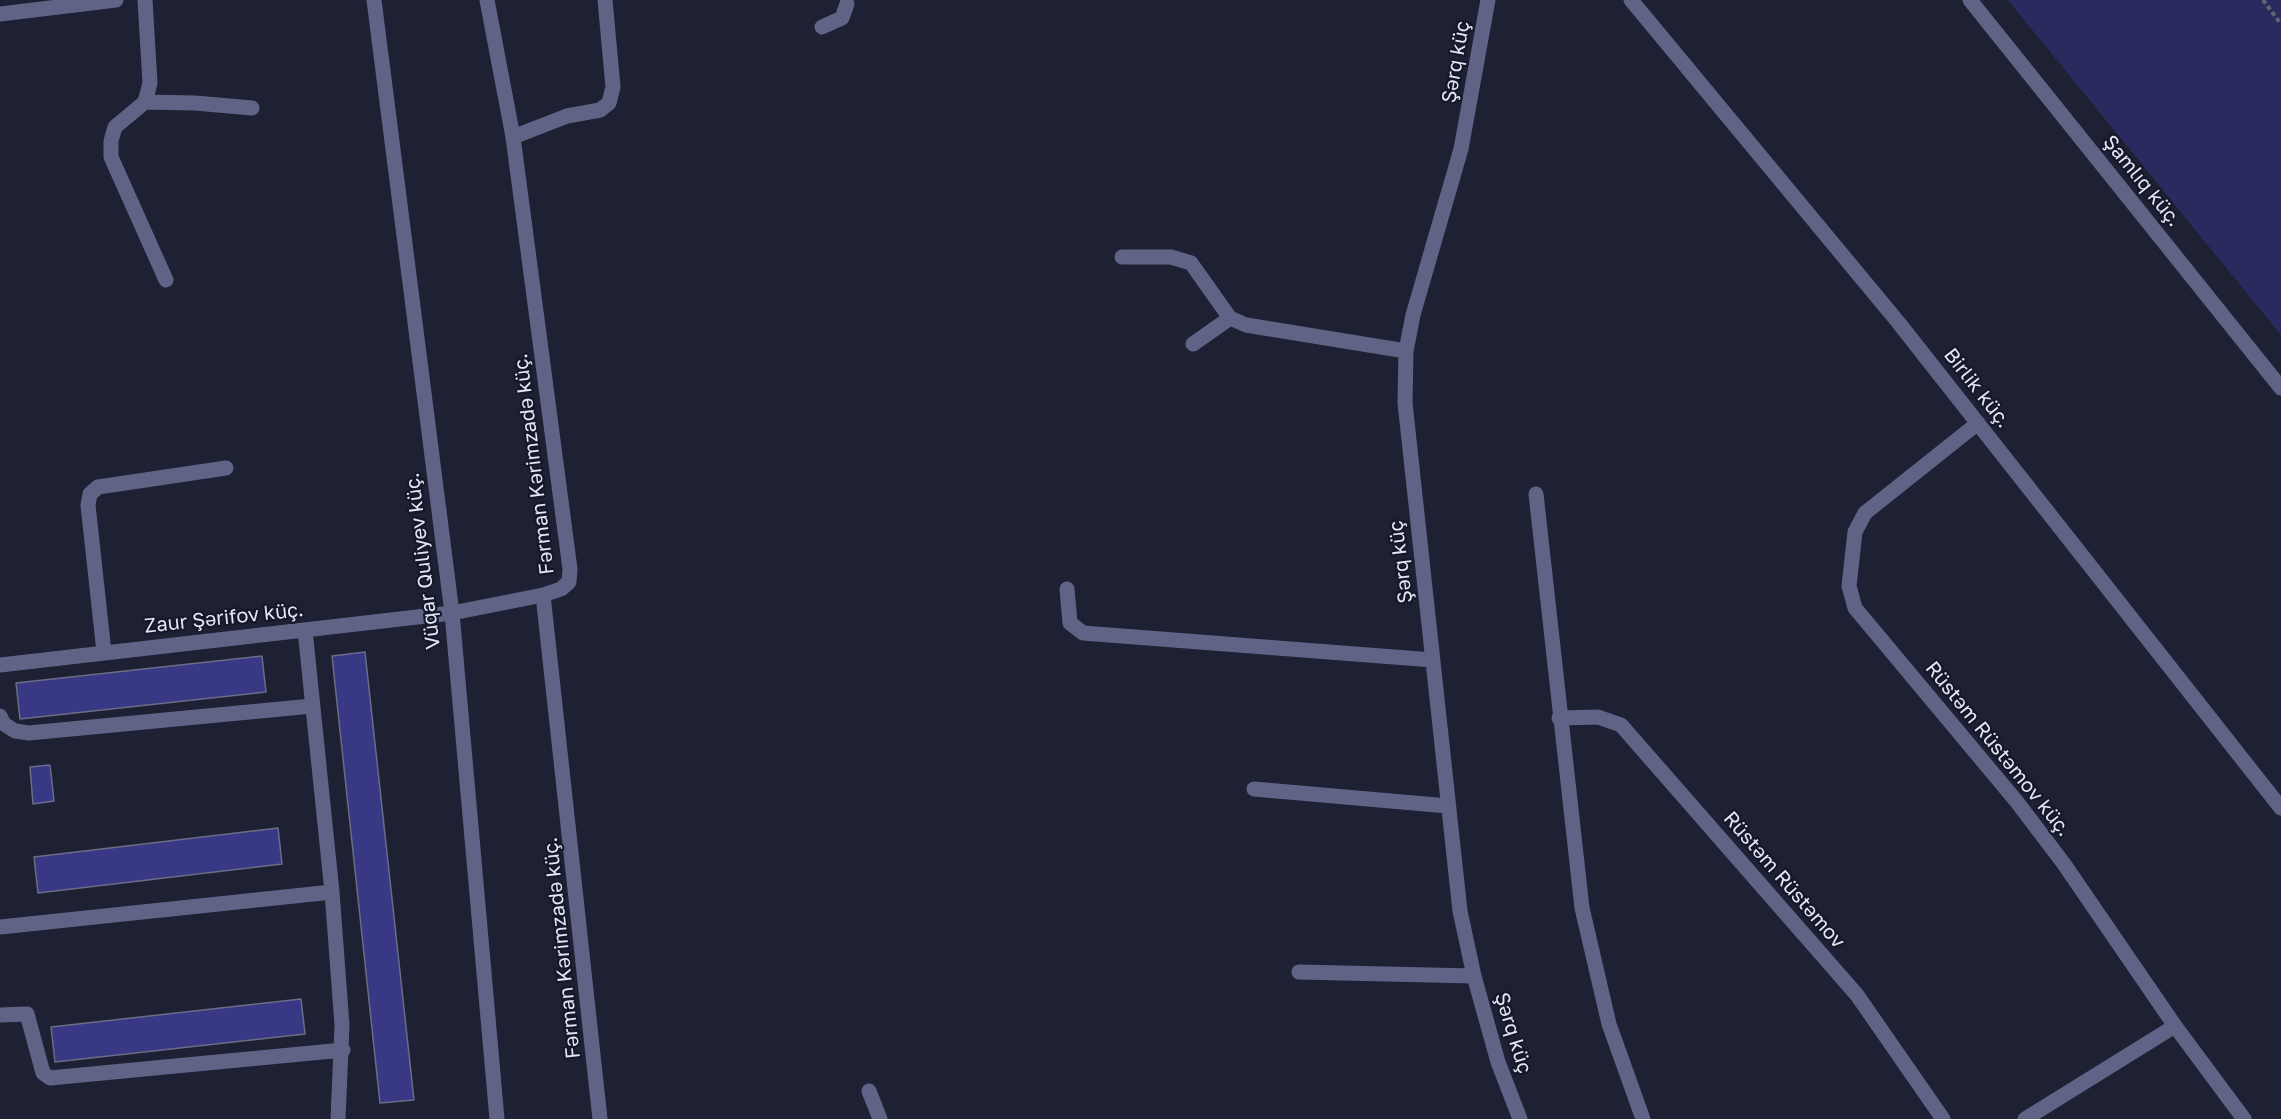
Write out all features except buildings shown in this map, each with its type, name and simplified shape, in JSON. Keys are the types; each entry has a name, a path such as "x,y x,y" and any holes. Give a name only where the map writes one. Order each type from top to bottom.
{"street":[{"path":"0,14 116,0"},
{"path":"145,0 151,67 150,82 145,102 115,127 111,141 111,158 166,280"},
{"name":"Vüqar Quliyev küç.","path":"374,0 452,613 497,1119"},
{"path":"487,0 513,137 547,122 600,110 609,103 613,87 605,0"},
{"name":"Şərq küç","path":"1488,0 1461,148 1413,315 1407,351 1405,403 1460,911 1474,976 1498,1062 1520,1119"},
{"name":"Birlik küç.","path":"1631,0 1898,322 2281,808"},
{"name":"Şamlıq küç.","path":"1970,0 2281,388"},
{"path":"822,27 842,18 850,1"},
{"path":"145,102 195,103 252,108"},
{"name":"Fərman Kərimzadə küç.","path":"513,137 570,569 569,582 561,589 543,595 572,841 600,1119"},
{"path":"1122,257 1171,257 1191,263 1230,318 1246,325 1407,351"},
{"path":"1193,344 1230,318"},
{"name":"Rüstəm Rüstəmov küç.","path":"1978,423 1864,513 1855,532 1849,586 1855,608 2017,802 2064,864 2175,1026 2244,1119"},
{"path":"104,652 88,505 90,494 98,487 226,468"},
{"path":"1536,494 1559,718 1582,908 1610,1024 1643,1119"},
{"path":"1067,589 1070,623 1083,633 1433,660"},
{"name":"Zaur Şərifov küç.","path":"0,665 452,613 543,595"},
{"path":"305,630 332,892 343,1050 338,1083 338,1119"},
{"path":"0,716 4,724 15,731 29,732 312,706"},
{"name":"Rüstəm Rüstəmov","path":"1559,718 1598,717 1621,725 1857,995 1943,1119"},
{"path":"1254,789 1448,806"},
{"path":"0,927 332,892"},
{"path":"1299,972 1474,976"},
{"path":"0,1015 27,1014 43,1073 50,1078 343,1050"},
{"path":"2025,1119 2175,1026"},
{"path":"869,1091 880,1119"}],"path":[{"path":"2262,0 2281,24"}],"shaded area":[{"path":"2008,0 2281,0 2281,335"}]}
